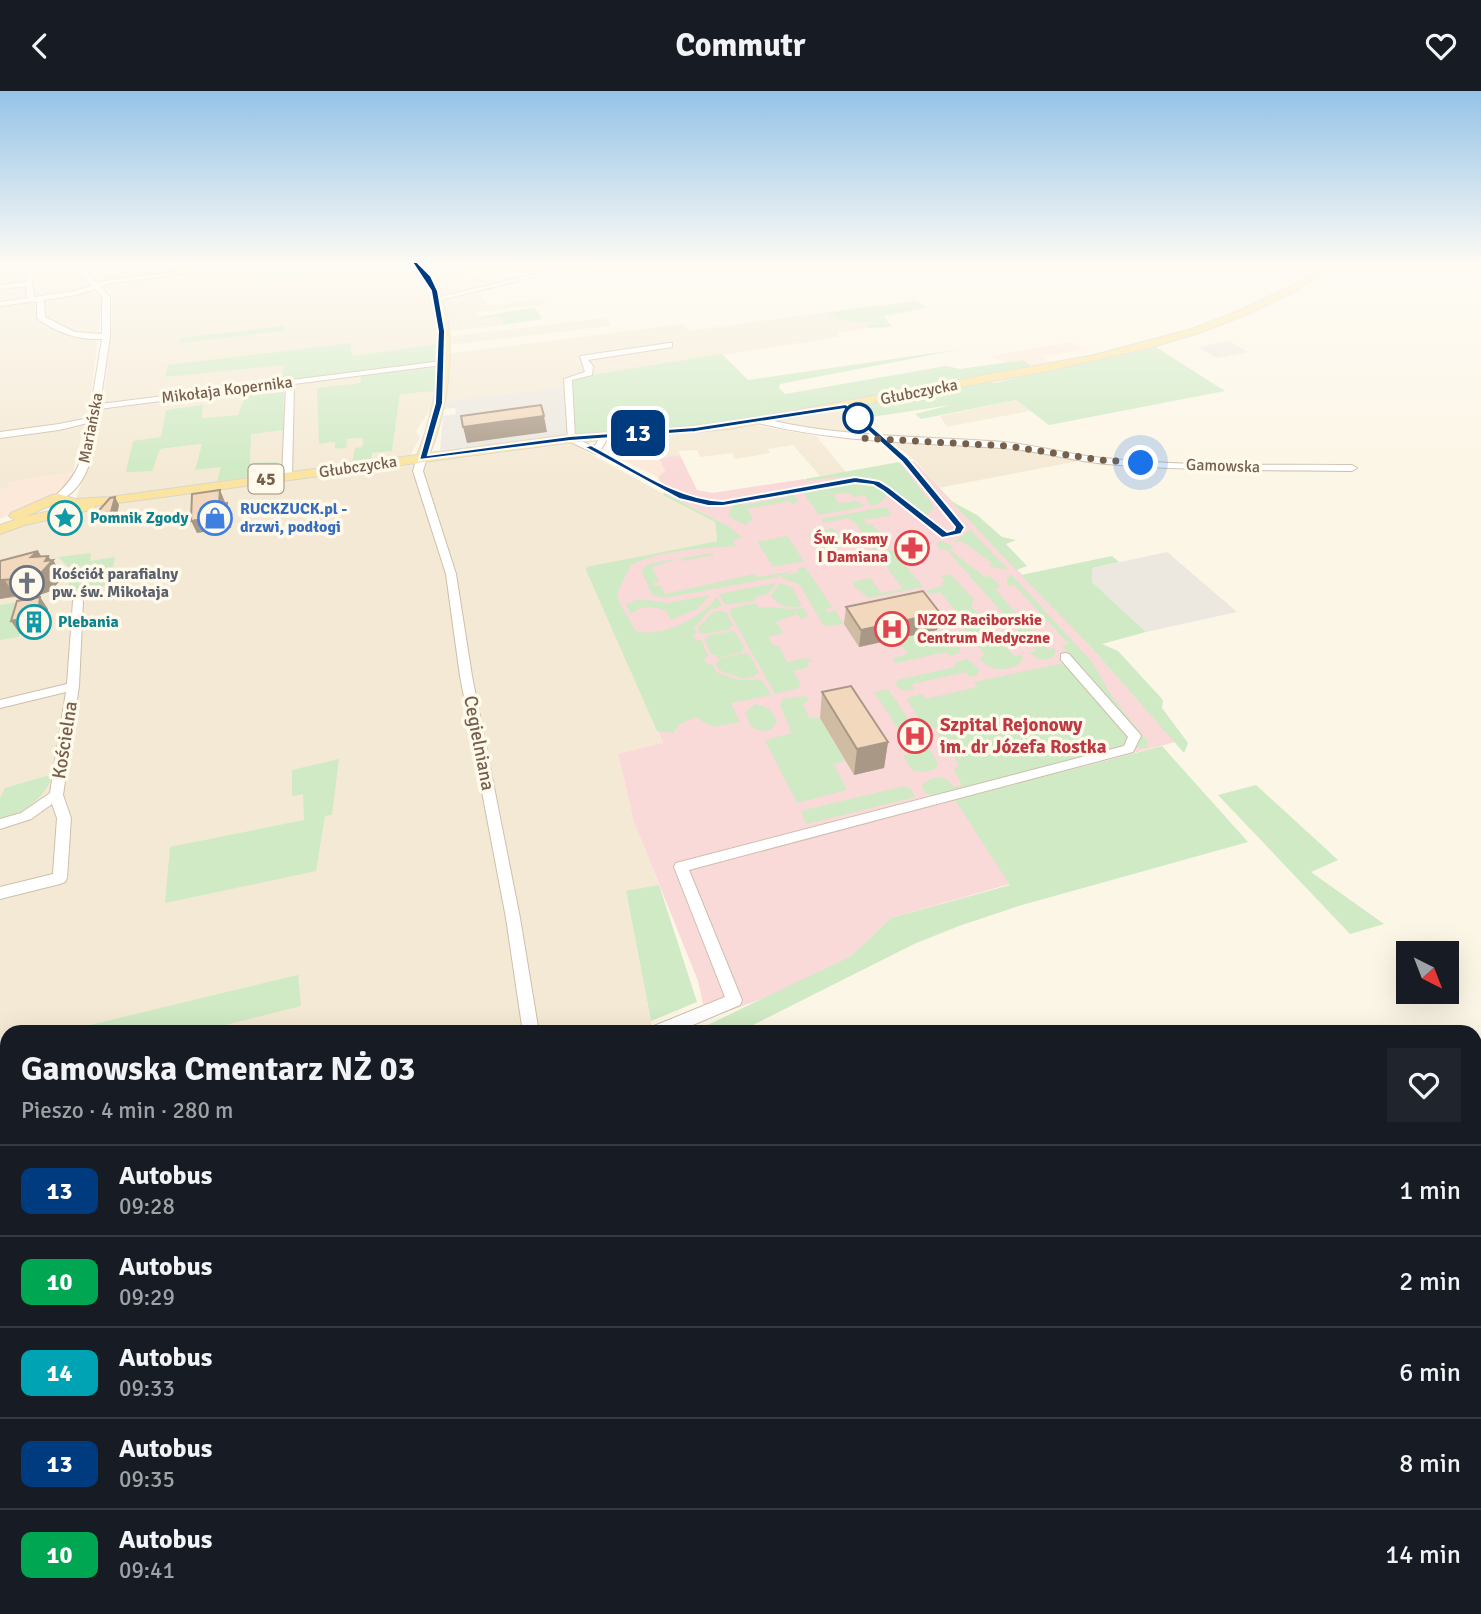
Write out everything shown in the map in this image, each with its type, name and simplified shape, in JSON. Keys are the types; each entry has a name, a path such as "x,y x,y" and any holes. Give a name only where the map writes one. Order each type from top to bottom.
{"main road":[{"path":"422,458 438,408 441,334"},
{"name":"Głubczycka","path":"67,503 110,501 570,439 695,430 761,421 1037,371 1132,349 1175,334"},
{"name":"45","path":"0,521 67,503"},
{"name":"45","path":"0,530 67,503"}],"street":[{"path":"72,334 80,338 106,336"},
{"name":"Mariańska","path":"67,503 87,460 106,336"},
{"path":"570,439 568,379 589,373 589,366 583,358 669,345"},
{"name":"Mikołaja Kopernika","path":"95,407 442,363"},
{"path":"287,477 290,382"},
{"path":"0,435 94,419"},
{"name":"Gamowska","path":"761,421 793,430 841,437 1007,446 1101,460 1232,467 1352,468"},
{"name":"Cegielniana","path":"422,458 417,470 453,581 467,676 513,918 530,1025"},
{"name":"Kościelna","path":"0,893 60,877 64,818 56,795 73,686 78,601"},
{"path":"674,1025 734,1000 681,867 1129,749 1136,737 1065,657"},
{"name":"Kościelna","path":"0,704 73,686"},
{"name":"Kościelna","path":"0,824 26,816 56,795"}],"shaded area":[{"path":"0,334 98,334 88,418 58,427 0,434"},
{"path":"110,334 438,334 437,362 103,405"},
{"path":"470,334 541,334 447,345 446,337"},
{"path":"604,334 838,334 840,337 576,377 573,423 576,435 567,436 566,387 445,401 446,354"},
{"path":"1229,341 1248,352 1217,358 1198,347"},
{"path":"1071,342 1083,350 1043,356 1054,365 1035,369 1023,360 1005,363 991,356"},
{"path":"437,366 433,406 416,432 420,437 410,456 75,501 91,457 99,408","holes":["361,376 400,394 392,451 372,453 362,447 363,438 347,439 345,448 335,449 335,442 319,444 360,383","247,390 255,432 196,470 203,444 160,449 166,410 203,406 202,418 238,415"]},
{"path":"566,387 567,436 440,450 443,416 456,414 455,408 444,409 445,401"},
{"path":"1016,400 1030,411 947,427 940,416"},
{"path":"839,409 846,412 870,435 801,430 774,421"},
{"path":"85,422 73,472 9,482 6,489 0,490 0,435"},
{"path":"754,425 816,436 846,472 820,476 793,445 768,449 770,453 735,459 732,453 700,457 697,450 679,451 680,455 662,458 653,440 653,436"},
{"path":"653,436 665,471 658,477 608,453 609,439"},
{"path":"890,441 980,446 1084,460 938,488 917,462"},
{"path":"572,444 715,522 717,541 588,567 586,570 663,744 618,755 634,822 659,885 626,892 652,1025 0,1025 0,532 110,503"},
{"name":"Szpital Rejonowy im. dr Józefa Rostka","path":"680,455 697,490 712,493 804,479 807,481 914,461 1091,647 1175,742 956,800 1010,884 891,918 851,956 767,997 721,1014 704,1008 698,981 634,822 618,754 663,743 586,570 587,567 611,562 723,542 722,523 664,493 658,477 665,471 659,458"},
{"path":"73,472 62,491 54,497 0,519 0,490 6,489 9,482"},
{"path":"1167,552 1237,612 1146,632 1092,582 1092,568"}],"green space":[{"path":"214,334 258,334 180,343 180,338"},
{"path":"351,343 352,356 436,344 435,362 282,382 284,365 165,377 168,365"},
{"path":"1156,347 1225,391 1049,425 1016,400 921,419 915,414 951,405 865,418 855,409 856,406 986,382 995,383"},
{"path":"962,349 780,384 779,388 785,394 946,366 960,369 1023,360 1035,369 720,424 576,435 571,379 584,376 722,354 748,380"},
{"path":"436,367 435,391 400,394 392,451 372,453 371,460 352,463 355,448 362,447 363,438 347,439 346,448 335,449 335,442 319,444 317,388 360,383 361,376"},
{"path":"284,386 283,430 251,434 250,463 277,462 276,474 217,481 221,467 195,470 202,444 160,449 152,471 126,472 133,441 161,437 166,410 203,405 202,418 238,415 247,390"},
{"path":"899,462 931,503 933,509 927,515 884,484 872,480 859,477 805,479"},
{"path":"916,472 1008,570 988,566 993,564 962,541 956,543 955,541 970,530"},
{"path":"862,482 876,485 887,496 871,506 859,486 864,496 853,497 851,493 834,494 838,503 857,501 865,506 819,515 802,491"},
{"path":"664,493 730,527 742,538 733,540 736,546 669,553 631,565 617,593 620,604 636,631 646,633 680,625 702,612 717,597 722,606 710,610 694,628 697,633 693,634 696,641 701,640 708,656 704,658 707,664 712,664 716,672 734,679 761,680 771,695 731,703 740,722 713,727 695,717 680,724 673,733 657,731 586,570 587,567 717,541 715,522 663,495"},
{"path":"786,494 794,495 798,502 747,509 753,519 745,525 728,516 731,508 738,503 744,505 788,497"},
{"path":"951,501 977,515 1002,537 1016,540 1006,544 1027,566 1016,570"},
{"path":"887,508 892,515 864,520 867,525 872,524 891,547 874,551 856,524 848,518 824,523 821,519"},
{"path":"833,528 846,546 819,551 808,533"},
{"path":"787,536 804,561 773,567 757,542"},
{"path":"941,541 954,547 950,550 985,577 990,576 1001,587 995,589 1048,649 1054,648 1056,652 1052,658 1041,660 1029,653 1036,651 947,550 941,550 936,544"},
{"path":"892,549 923,587 868,598 853,585 854,582 870,578 881,593 903,589 876,553"},
{"path":"91,553 90,561 115,557 112,576 105,578 104,584 108,584 74,597 71,591 64,591 76,574 58,557"},
{"path":"713,553 714,555 683,561 681,558"},
{"path":"1112,556 1119,562 1092,568 1092,582 1146,632 1102,644 1118,651 1163,700 1162,708 1188,743 1184,753 1091,647 1021,575"},
{"path":"680,558 652,567 659,582 653,583 654,586 660,585 665,594 754,574 756,577 794,571 778,577 665,598 652,595 641,570 651,563"},
{"path":"805,567 832,607 826,609 827,612 835,610 844,624 824,626 799,584 783,579 782,576 799,572 797,569"},
{"path":"950,574 974,599 971,606 1014,656 1022,655 1023,659 1017,666 996,669 983,662 979,658 985,655 956,620 961,618 940,592 930,594 926,591 944,585 942,582 945,581 941,576"},
{"path":"1011,574 1092,662 1111,695 1148,742 1147,748 1136,748 1138,734 1131,722 1062,646 1069,644 1014,585 1008,586 1007,579"},
{"path":"776,583 768,594 755,597 755,601 725,605 719,594"},
{"path":"779,583 792,587 802,606 785,606 771,596"},
{"path":"710,595 697,609 671,620 666,611 653,607 639,609 631,614 626,604 639,599 668,603"},
{"path":"39,599 21,613 19,637 0,640 0,605"},
{"path":"756,603 758,608 803,608 808,616 801,619 797,614 776,622 784,633 768,637 773,645 778,645 787,662 806,658 813,661 807,663 809,667 793,671 800,682 799,688 775,694 729,612 732,611 731,608"},
{"path":"713,612 726,612 733,626 729,627 730,629 700,633 698,628"},
{"path":"939,630 952,647 960,647 960,653 950,656 946,652 896,663 892,658 908,654 897,639"},
{"path":"731,631 736,633 745,649 741,650 743,652 718,658 712,655 704,639"},
{"path":"745,653 750,656 759,673 755,674 756,676 743,679 719,670 715,663 719,662 718,659"},
{"path":"967,659 979,669 978,674 970,677 966,672 912,684 914,690 902,690 896,685 897,680 955,667 956,662"},
{"path":"1059,664 1070,666 1128,733 1123,748 938,796 927,794 922,788 923,784 935,778 943,778 954,787 962,785 954,770 959,765 934,727 924,727 907,700 910,697 922,694 925,699 977,687 974,682"},
{"path":"888,689 923,741 908,744 874,692"},
{"path":"806,696 808,700 803,705 809,718 820,718 845,761 834,764 847,790 797,803 765,740 792,733 780,705 783,699"},
{"path":"756,704 770,709 777,722 772,729 762,731 751,727 745,712"},
{"path":"925,743 938,763 935,769 923,772 912,770 903,756 914,753 909,746"},
{"path":"1162,746 1248,842 1022,905 959,926 914,944 753,1025 708,1025 851,956 891,918 1010,885 955,800"},
{"path":"339,759 332,815 325,816 316,871 165,903 170,847 304,820 303,794 292,796 292,770"},
{"path":"53,774 39,797 0,821 0,798 5,788"},
{"path":"1256,785 1338,860 1311,872 1384,924 1350,934 1218,795"},
{"path":"904,786 910,788 915,797 806,824 801,811"},
{"path":"659,885 697,1002 651,1021 626,891"},
{"path":"298,975 301,1006 226,1025 91,1025"}],"building":[{"path":"541,405 544,416 463,427 461,416"},
{"path":"220,490 219,504 227,503 226,515 191,521 192,494"},
{"path":"115,497 111,512 95,515 110,498"},
{"path":"38,551 31,557 48,556 45,561 53,560 40,574 16,582 17,579 0,580 0,561"},
{"path":"923,591 940,613 861,630 846,607"},
{"path":"40,597 38,614 30,615 29,620 15,623 15,620 11,621 17,601"},
{"path":"851,686 888,742 857,749 822,692"}],"bus line":[{"name":"13","path":"442,334 439,403 422,458 570,439 695,430 846,406 905,460 905,464 960,527 957,532 945,536 887,489 875,483 855,480 723,503 708,503 683,497 588,447"}],"place":[{"name":"Pomnik Zgody","path":"65,518"},
{"name":"RUCKZUCK.pl - drzwi, podłogi","path":"215,518"},
{"name":"Św. Kosmy I Damiana","path":"912,548"},
{"name":"Kościół parafialny pw. św. Mikołaja","path":"27,583"},
{"name":"Plebania","path":"34,622"},
{"name":"NZOZ Raciborskie Centrum Medyczne","path":"892,629"},
{"name":"Szpital Rejonowy im. dr Józefa Rostka","path":"915,736"}],"route":[{"path":"858,418 860,438 1007,446 1141,463"}]}
